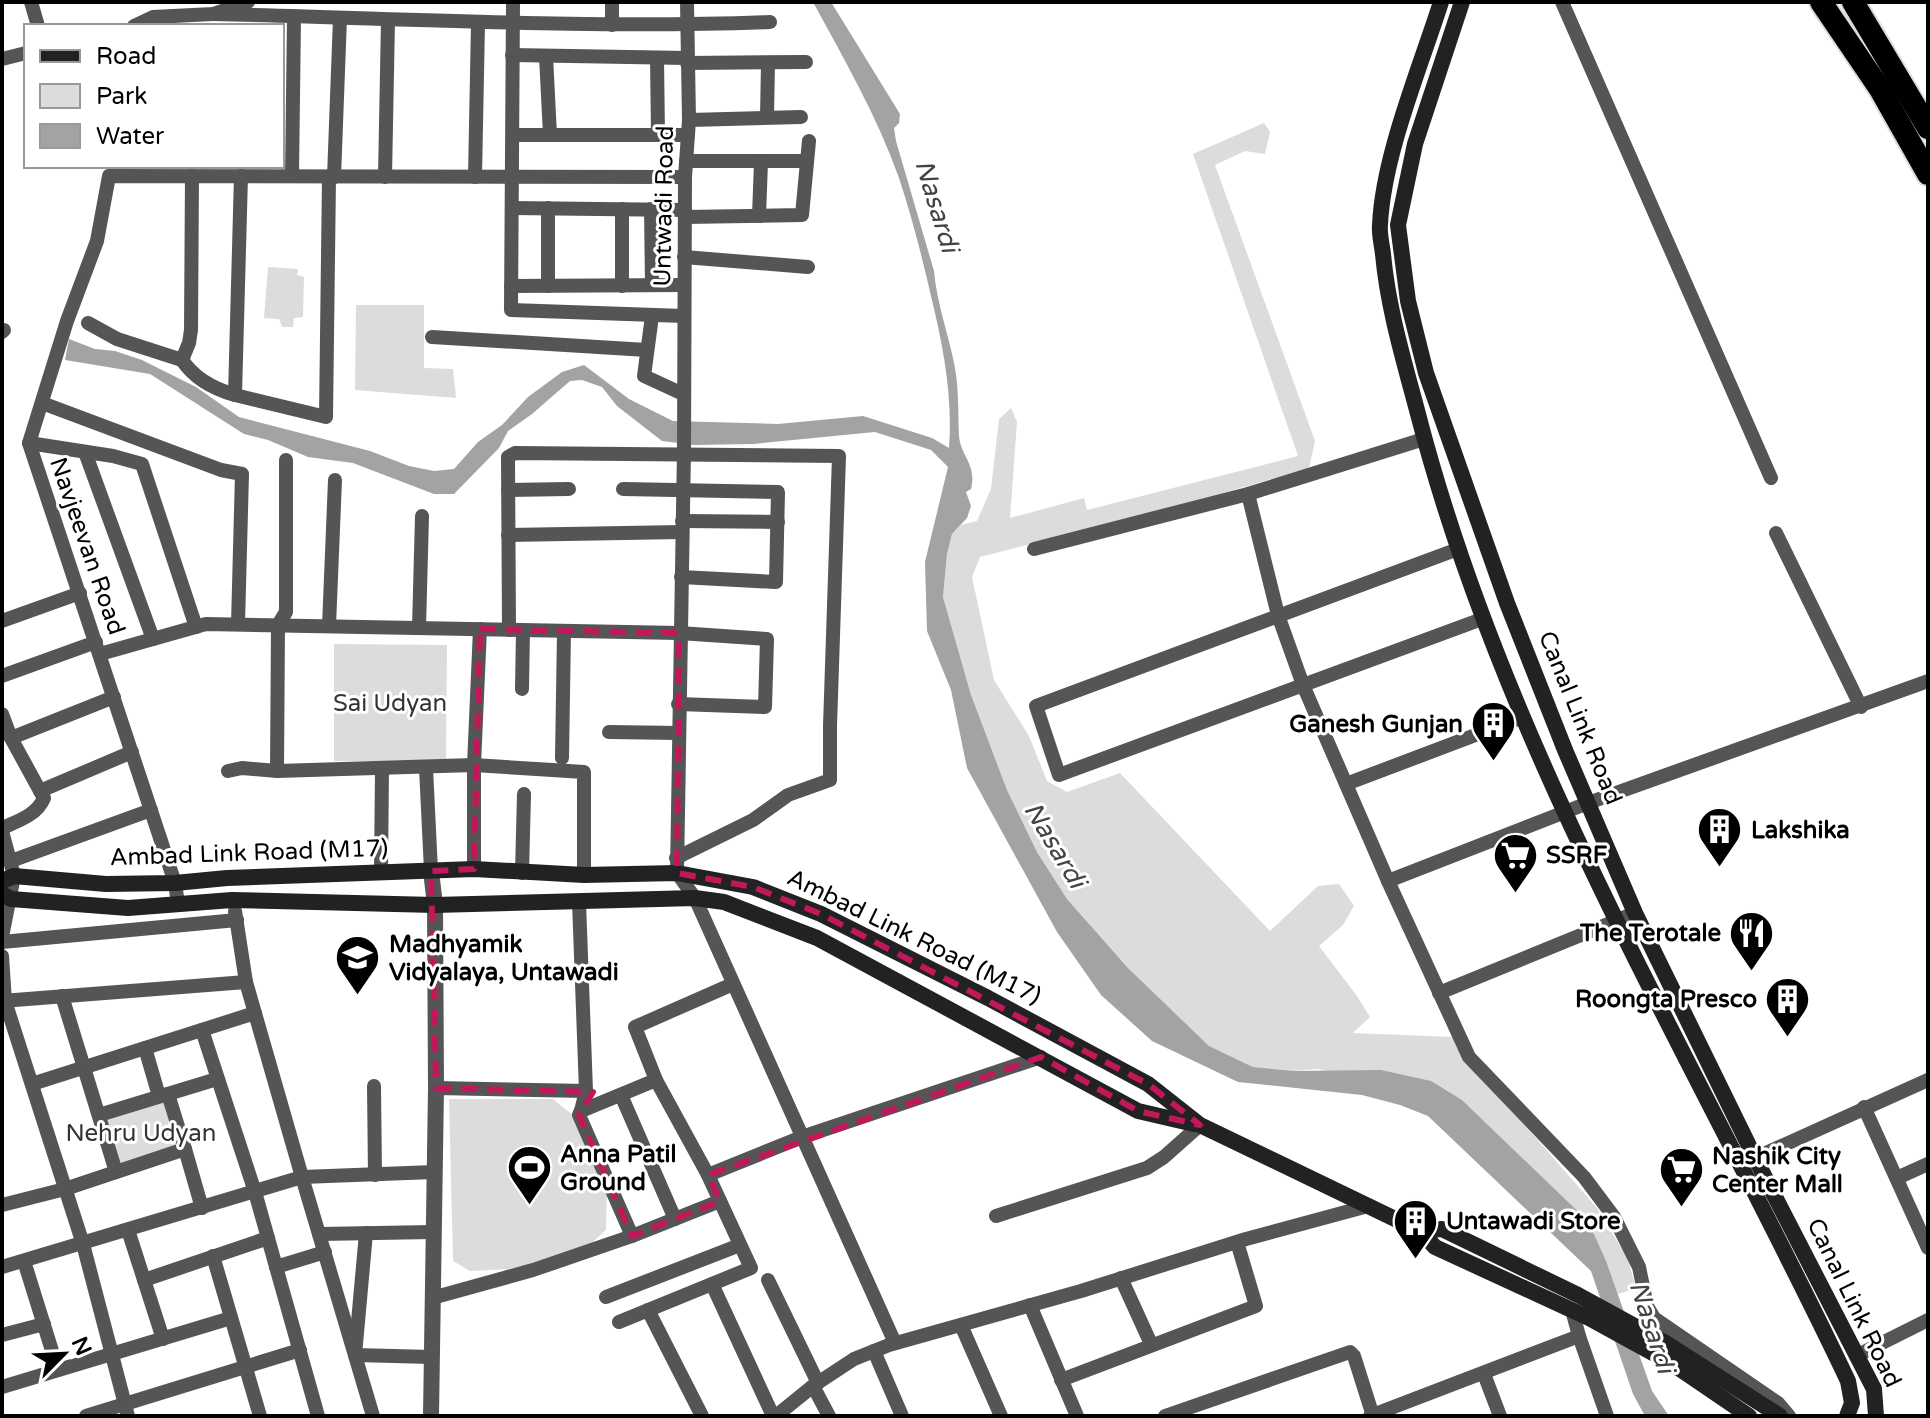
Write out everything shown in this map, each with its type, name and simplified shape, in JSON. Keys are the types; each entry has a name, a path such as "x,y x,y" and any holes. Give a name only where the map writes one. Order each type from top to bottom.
{"highway":[{"path":"1821,2 1880,89 1928,174"},
{"path":"1853,2 1928,128"}],"main road":[{"name":"Canal Link Road","path":"1441,2 1391,159 1380,225 1387,294 1424,439 1482,619 1564,812 1848,1381 1852,1403 1847,1416"},
{"name":"Canal Link Road","path":"1462,2 1415,144 1398,225 1408,301 1426,373 1496,573 1635,913 1755,1158 1874,1389 1876,1416"},
{"name":"Ambad Link Road (M17)","path":"7,871 106,884 474,869 584,875 676,865 753,887 821,914 988,998 1148,1084 1200,1125 1420,1231 1442,1229 1575,1302 1589,1318 1671,1363 1758,1404"},
{"path":"7,896 128,908 232,900 435,905 695,898 724,902 817,938 1138,1111 1200,1125"},
{"path":"1575,1302 1664,1342 1780,1416"},
{"path":"1874,1389 1889,1416"}],"street":[{"path":"31,2 37,24"},
{"path":"148,2 157,20 294,17 612,25 770,22"},
{"path":"220,18 248,2"},
{"path":"513,2 511,310 684,316"},
{"path":"612,2 612,25"},
{"name":"Untwadi Road","path":"676,865 684,452 687,2"},
{"path":"1562,2 1771,478"},
{"path":"292,176 294,17"},
{"path":"88,323 117,339 182,360 190,370 220,391 326,417 332,177 340,18"},
{"path":"385,177 388,20"},
{"path":"475,177 478,23"},
{"path":"2,59 24,54"},
{"path":"512,55 806,62"},
{"path":"546,56 550,135"},
{"path":"657,58 658,135"},
{"path":"767,117 768,63"},
{"path":"513,135 658,135 767,117 801,117"},
{"path":"512,208 802,215 809,141"},
{"path":"686,161 807,161"},
{"path":"759,216 761,162"},
{"name":"Navjeevan Road","path":"178,904 175,883 29,443 67,321 97,241 109,171 156,171 192,176 221,171 241,176 685,177"},
{"path":"182,360 191,330 192,176"},
{"path":"235,395 241,176"},
{"path":"548,208 548,286"},
{"path":"622,209 622,286"},
{"path":"651,209 652,285"},
{"path":"684,257 808,267"},
{"path":"511,286 684,285"},
{"path":"652,316 644,376 683,394"},
{"path":"432,337 647,350"},
{"path":"42,403 221,470 242,474 238,624"},
{"path":"1034,549 1248,494 1424,439"},
{"path":"29,443 142,464 196,627"},
{"path":"85,452 153,639"},
{"path":"522,689 508,535 508,457 515,453 684,452 839,456 830,780 788,795 753,820 676,865 695,898 895,1343"},
{"path":"277,771 278,625 286,612 286,460"},
{"path":"329,626 335,480"},
{"path":"508,490 569,489"},
{"path":"623,489 778,492 776,582 681,577"},
{"path":"1248,494 1278,615 1303,685 1469,1057 1584,1177 1614,1217 1639,1267 1651,1314 1758,1404 1789,1416"},
{"path":"419,628 422,516"},
{"path":"508,535 778,522"},
{"path":"1776,533 1861,707"},
{"path":"1458,549 1036,706 1059,775 1482,619"},
{"path":"2,621 80,593"},
{"path":"2,676 98,648 153,639 206,624 679,633 767,639 765,707 678,704"},
{"path":"474,869 474,765 480,629"},
{"path":"562,758 564,631"},
{"path":"1388,881 1588,803 1928,681"},
{"path":"11,738 114,697"},
{"path":"2,714 11,738 44,798 33,813 2,829 7,871 2,940 237,920"},
{"path":"1346,784 1523,717"},
{"path":"609,732 678,733"},
{"path":"40,791 132,752"},
{"path":"228,771 242,768 277,771 474,765 584,772 584,875"},
{"path":"426,768 435,905 436,1088 431,1416"},
{"path":"381,871 382,769"},
{"path":"522,873 524,794"},
{"path":"7,871 151,810"},
{"path":"232,900 246,982 373,1416"},
{"path":"579,902 586,1091 579,1115 632,1236"},
{"path":"1439,993 1635,913"},
{"path":"2,956 4,1001 83,1244 127,1410"},
{"path":"4,1001 246,982"},
{"path":"619,1322 751,1268 708,1175 656,1080 635,1027 733,984"},
{"path":"62,996 116,1172"},
{"path":"32,1084 255,1013"},
{"path":"202,1030 255,1192 318,1416"},
{"path":"145,1048 185,1149 202,1208"},
{"path":"708,1175 802,1137 1041,1057"},
{"path":"99,1115 217,1079"},
{"path":"581,1111 656,1080"},
{"path":"1755,1158 1928,1080"},
{"path":"374,1086 375,1175"},
{"path":"436,1088 586,1091"},
{"path":"621,1095 675,1219"},
{"path":"1864,1107 1928,1248"},
{"path":"996,1216 1147,1168 1200,1125"},
{"path":"3,1199 65,1189 185,1149"},
{"path":"1897,1178 1928,1164"},
{"path":"2,1267 302,1177 434,1172"},
{"path":"432,1298 533,1270 720,1201"},
{"path":"712,1284 775,1416 815,1384 854,1359 895,1343 1368,1206"},
{"path":"128,1230 163,1339"},
{"path":"319,1234 433,1232"},
{"path":"355,1355 366,1233"},
{"path":"144,1280 268,1238"},
{"path":"1061,1380 1256,1306 1237,1242"},
{"path":"606,1297 740,1245"},
{"path":"276,1267 325,1252"},
{"path":"213,1256 258,1415"},
{"path":"24,1261 58,1370"},
{"path":"1121,1278 1151,1344"},
{"path":"768,1280 829,1416"},
{"path":"1575,1302 1579,1336 1607,1416"},
{"path":"1030,1305 1077,1416"},
{"path":"648,1310 702,1416"},
{"path":"2,1387 231,1318"},
{"path":"1856,1356 1928,1320"},
{"path":"2,1335 44,1324"},
{"path":"961,1325 1001,1416"},
{"path":"1165,1416 1350,1352 1354,1356 1372,1416 1579,1336"},
{"path":"86,1416 127,1410 300,1350"},
{"path":"874,1351 902,1416"},
{"path":"355,1355 431,1357"},
{"path":"1484,1374 1500,1416"}],"highlighted area":[{"path":"480,629 679,633 677,873 753,887 821,914 1148,1084 1200,1125 1138,1111 1041,1057 708,1175 720,1201 632,1236 579,1115 593,1092 436,1088 431,871 474,869"}],"green space":[{"path":"1264,123 1270,132 1265,154 1245,151 1215,165 1315,441 1309,468 1165,510 980,557 972,577 994,680 1029,736 1047,781 1067,792 1120,773 1270,931 1318,886 1339,884 1354,906 1343,925 1319,946 1370,1017 1353,1033 1452,1037 1597,1208 1628,1259 1636,1289 1618,1294 1588,1221 1462,1100 1318,1069 1294,1071 1253,1067 1209,1046 1128,968 1067,899 1037,852 1007,790 971,695 943,597 947,554 952,534 961,525 977,521 991,489 999,419 1011,408 1017,422 1010,518 1084,498 1087,510 1298,456 1193,154"},
{"path":"268,267 298,269 297,275 304,277 303,317 294,318 293,327 282,327 279,319 264,318"},
{"path":"356,305 424,305 424,368 453,369 456,398 355,390"},
{"name":"Sai Udyan","path":"334,644 447,645 446,761 334,761"},
{"name":"Nehru Udyan","path":"164,1099 179,1148 117,1167 102,1119"},
{"name":"Anna Patil Ground","path":"449,1099 553,1099 574,1116 607,1183 606,1230 574,1259 527,1268 470,1271 453,1261"}],"water":[{"path":"813,2 831,2 900,114 899,123 894,128 896,141 934,271 955,368 960,443 972,473 971,489 966,492 971,506 967,518 952,534 943,597 971,695 1007,790 1037,852 1067,899 1128,968 1209,1046 1253,1067 1294,1071 1381,1070 1431,1081 1462,1100 1588,1221 1606,1261 1652,1391 1669,1416 1645,1416 1633,1394 1591,1271 1428,1116 1362,1095 1238,1082 1152,1041 1101,995 1057,932 967,768 951,690 927,631 925,562 948,467 931,450 875,432 753,444 694,445 662,441 617,406 602,387 582,380 570,381 508,431 499,448 454,494 434,494 353,463 308,457 268,440 244,434 150,374 65,360 69,339 95,349 115,351 142,360 196,387 239,417 434,471 454,469 478,442 502,425 528,397 562,372 584,365 629,399 673,421 778,424 863,416 932,438 949,448 950,410 943,352 904,193 870,110"}],"place":[{"name":"Ganesh Gunjan","path":"1494,763"},
{"name":"Lakshika","path":"1720,869"},
{"name":"SSRF","path":"1515,894"},
{"name":"The Terotale","path":"1752,972"},
{"name":"Madhyamik Vidyalaya, Untawadi","path":"358,997"},
{"name":"Roongta Presco","path":"1788,1038"},
{"name":"Anna Patil Ground","path":"529,1207"},
{"name":"Nashik City Center Mall","path":"1681,1209"},
{"name":"Untawadi Store","path":"1415,1260"}],"water label":[{"name":"Nasardi","path":"937,206"},
{"name":"Nasardi","path":"1055,845"},
{"name":"Nasardi","path":"1652,1327"}]}
